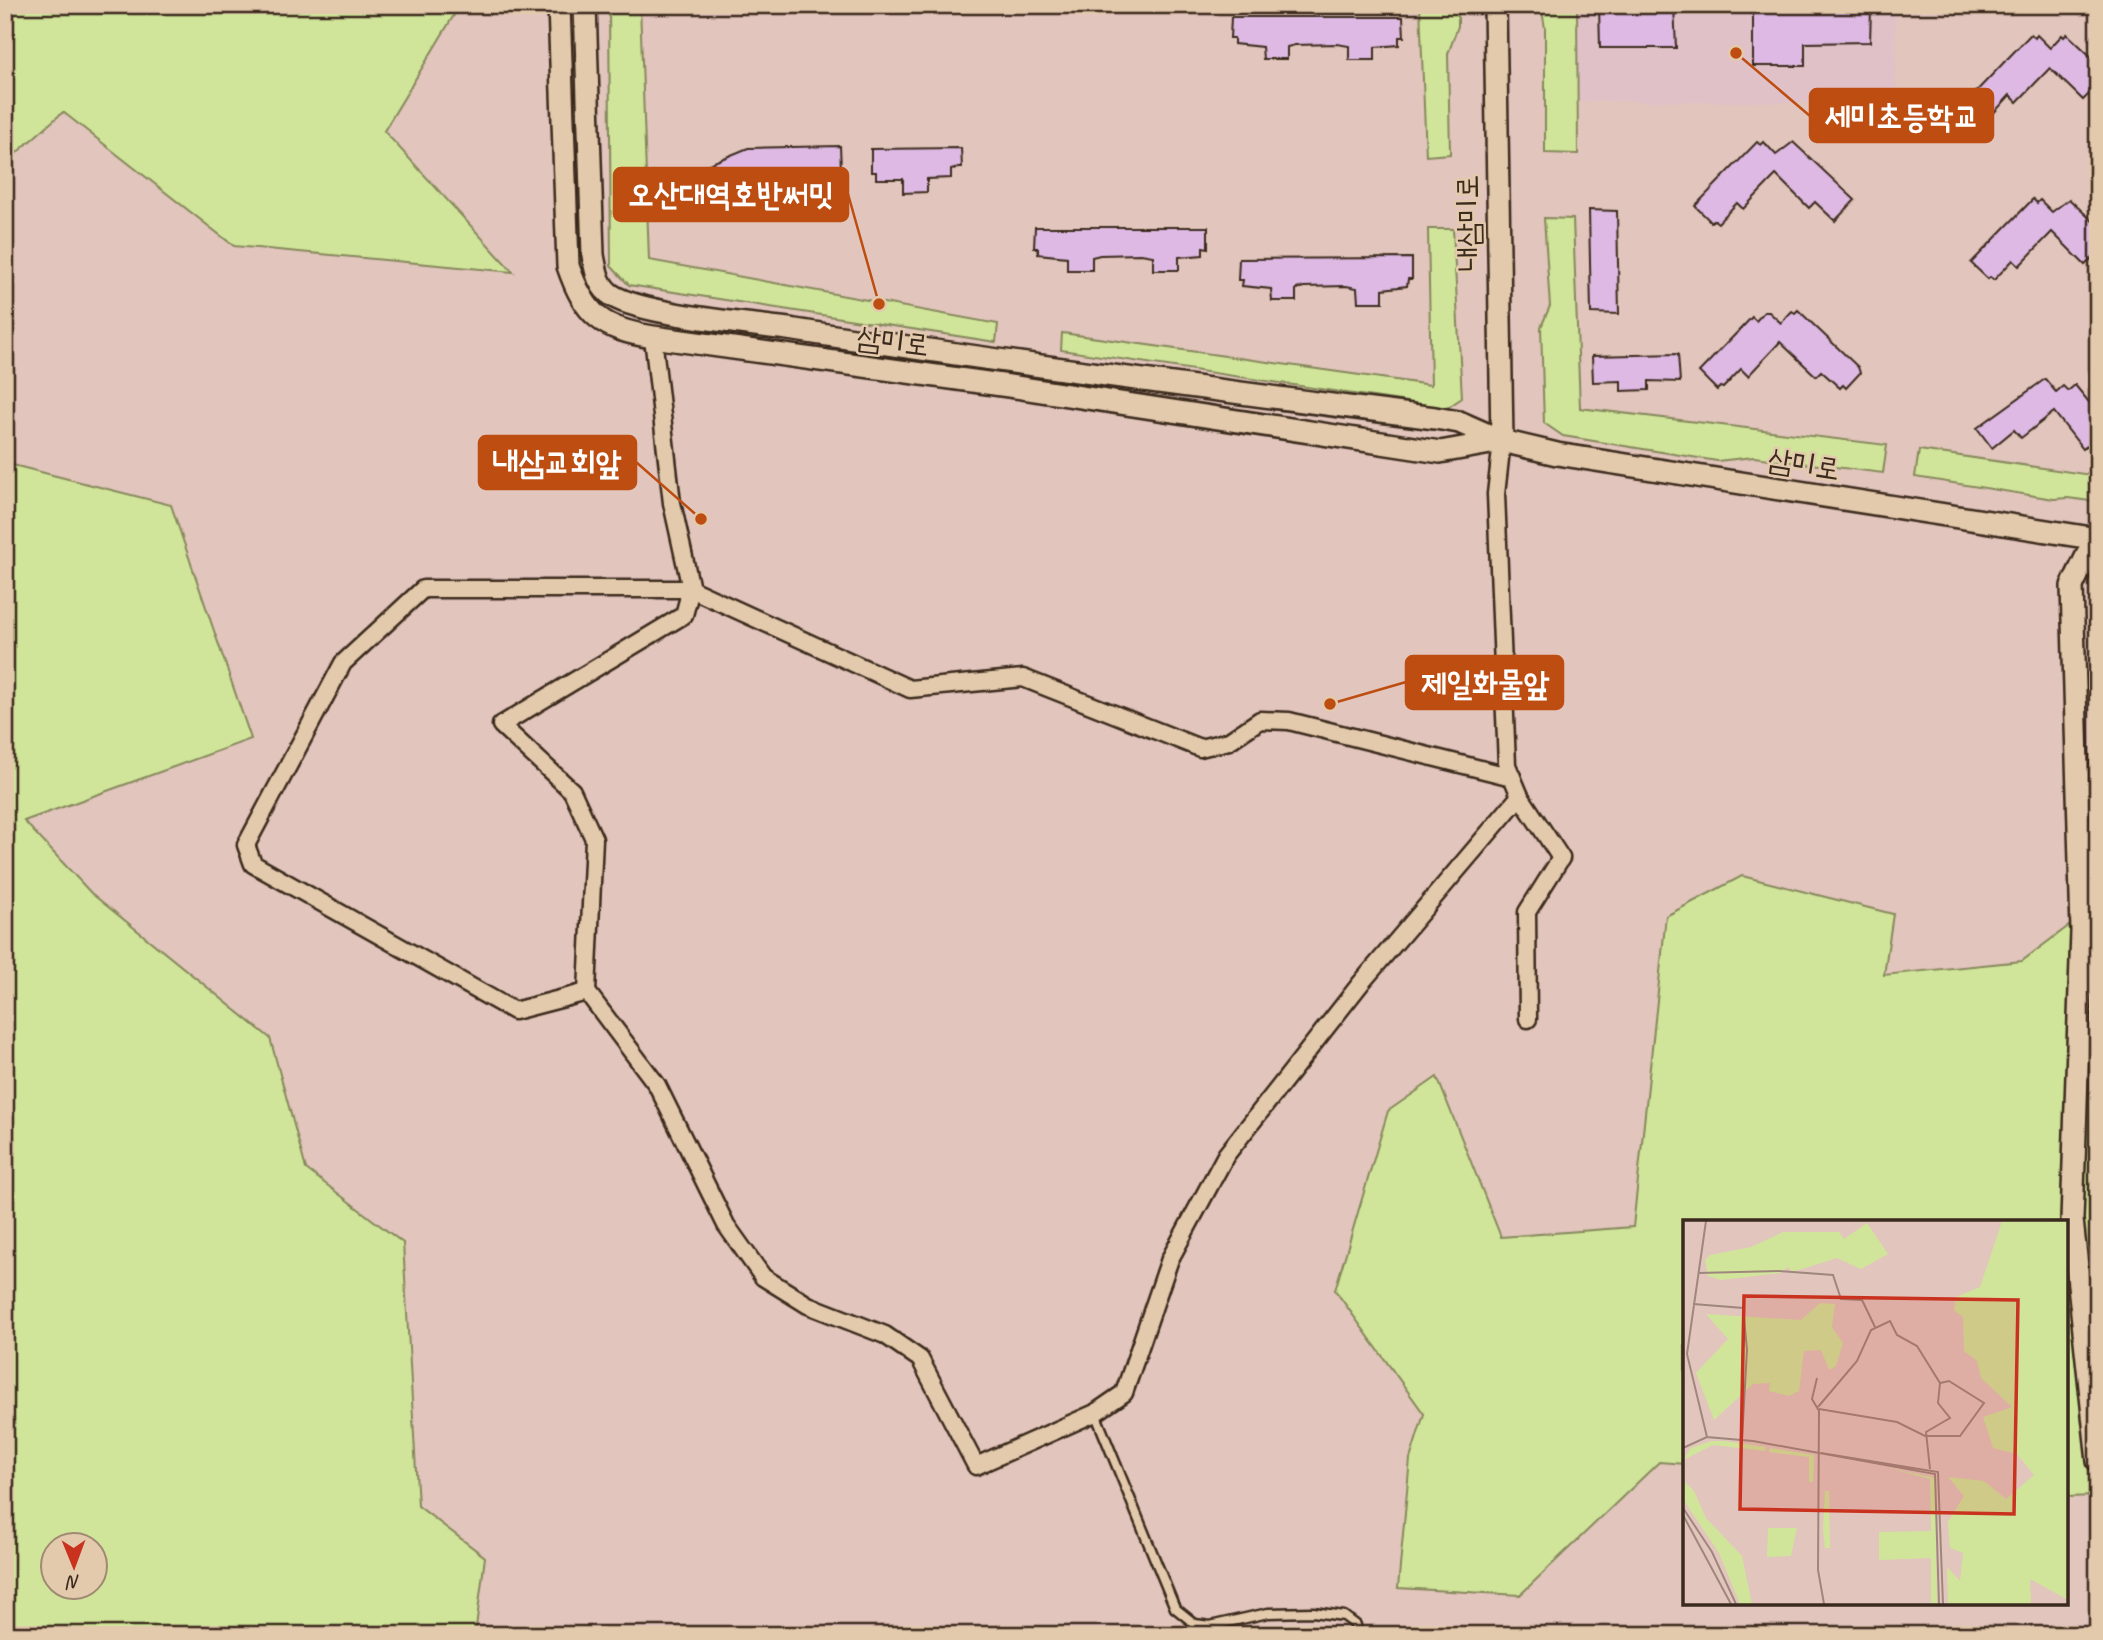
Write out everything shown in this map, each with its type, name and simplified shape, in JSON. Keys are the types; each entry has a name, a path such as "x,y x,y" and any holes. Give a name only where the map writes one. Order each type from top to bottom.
{"street":[{"name":"삼미로","path":"559,5 568,266 577,291 590,314 611,327 653,337 1009,386 1440,452 1502,440"},
{"name":"삼미로","path":"585,5 593,255 598,281 612,296 668,311 831,336 1460,422 1502,440 1570,456 2096,539"},
{"name":"내삼미로","path":"1495,5 1502,440"},
{"path":"653,337 672,503 691,589 684,615 501,725 572,791 594,839 587,992 657,1085 726,1225 763,1277 807,1305 886,1335 920,1359 976,1466 1095,1413 1124,1393 1170,1259 1226,1155 1361,984 1520,796"},
{"path":"1502,440 1496,494 1507,765 1520,796 1561,858 1527,912 1528,1019"},
{"path":"2096,539 2073,586 2082,931 2072,1220 2098,1461"},
{"path":"587,992 514,1011 253,864 246,845 343,663 423,589 691,589 910,689 1023,678 1200,748 1229,741 1260,720 1289,721 1512,777"}],"lane":[{"path":"1095,1413 1175,1608 1195,1624 1210,1626 1268,1613 1344,1616 1356,1625 1355,1635"}],"shaded area":[{"path":"1577,5 1895,5 1896,103 1577,101"}],"green space":[{"path":"5,5 460,5 384,131 513,272 234,246 63,112 5,163"},
{"path":"609,5 640,5 649,260 998,324 996,342 629,285 611,266"},
{"path":"1420,5 1458,5 1458,26 1448,54 1450,154 1426,156"},
{"path":"1541,5 1577,5 1578,154 1545,153 1545,28"},
{"path":"1544,218 1573,219 1580,408 1887,445 1883,473 1754,457 1717,461 1563,436 1544,423 1541,327 1550,306"},
{"path":"1428,229 1453,229 1462,398 1447,408 1061,350 1062,333 1431,385"},
{"path":"1919,450 2098,476 2098,502 2054,499 1915,477"},
{"path":"5,463 171,505 251,739 24,821 91,893 270,1038 306,1169 403,1243 418,1506 485,1557 475,1635 5,1635"},
{"path":"1742,876 1893,914 1884,975 2022,961 2098,904 2098,1496 2068,1497 2068,1220 1683,1220 1683,1464 1659,1462 1520,1595 1398,1588 1410,1459 1424,1414 1335,1290 1388,1111 1437,1077 1501,1237 1633,1227 1666,916"}],"building":[{"path":"1599,5 1674,5 1676,48 1600,48"},
{"path":"1753,5 1871,9 1870,42 1805,43 1805,66 1753,66"},
{"path":"1231,17 1403,17 1404,37 1399,37 1399,45 1375,47 1375,60 1349,60 1349,46 1337,44 1295,45 1287,47 1287,59 1263,59 1262,47 1234,44 1234,38 1230,38"},
{"path":"2031,34 2035,38 2037,35 2050,48 2062,35 2064,37 2067,34 2098,63 2098,102 2089,94 2083,100 2050,68 2017,102 2010,95 1992,115 1988,112 1985,115 1969,99"},
{"path":"1757,142 1761,145 1764,142 1776,155 1793,142 1855,200 1835,221 1815,202 1809,208 1776,175 1743,209 1737,203 1718,223 1714,220 1711,222 1695,206"},
{"path":"840,146 841,169 834,169 834,177 810,180 810,193 785,193 784,181 776,180 776,177 755,177 726,192 731,203 710,212 704,200 678,206 676,201 672,203 663,183 748,148"},
{"path":"961,148 962,167 951,170 951,178 927,179 927,192 903,193 903,179 876,179 876,172 871,172 871,149"},
{"path":"2033,199 2037,203 2040,200 2052,212 2069,199 2098,226 2098,253 2085,265 2052,232 2019,266 2013,260 1994,280 1990,277 1988,279 1971,263"},
{"path":"1589,210 1617,211 1619,314 1591,313"},
{"path":"1035,227 1208,227 1208,248 1203,247 1203,255 1179,257 1179,270 1153,270 1153,256 1141,254 1100,255 1092,257 1092,270 1067,270 1067,257 1038,254 1038,248 1034,248"},
{"path":"1412,258 1412,279 1408,279 1407,286 1383,289 1383,302 1358,302 1357,288 1346,286 1304,287 1296,289 1296,301 1272,301 1271,289 1242,286 1243,280 1238,280 1239,259"},
{"path":"1798,310 1858,367 1860,373 1846,388 1843,385 1840,388 1821,371 1816,376 1780,342 1748,376 1741,369 1723,388 1717,390 1699,372 1752,317 1756,321 1764,312 1769,312 1781,323 1792,311 1795,313"},
{"path":"1678,354 1680,382 1649,381 1649,390 1621,391 1621,381 1593,382 1592,356"},
{"path":"2045,379 2056,392 2063,386 2068,391 2075,385 2098,413 2098,458 2088,445 2083,449 2054,412 2021,438 2014,430 1992,448 1977,428"}],"place":[{"name":"세미초등학교","path":"1736,53"},
{"name":"오산대역호반써밋","path":"879,304"},
{"name":"내삼교회앞","path":"701,519"},
{"name":"제일화물앞","path":"1330,704"}]}
